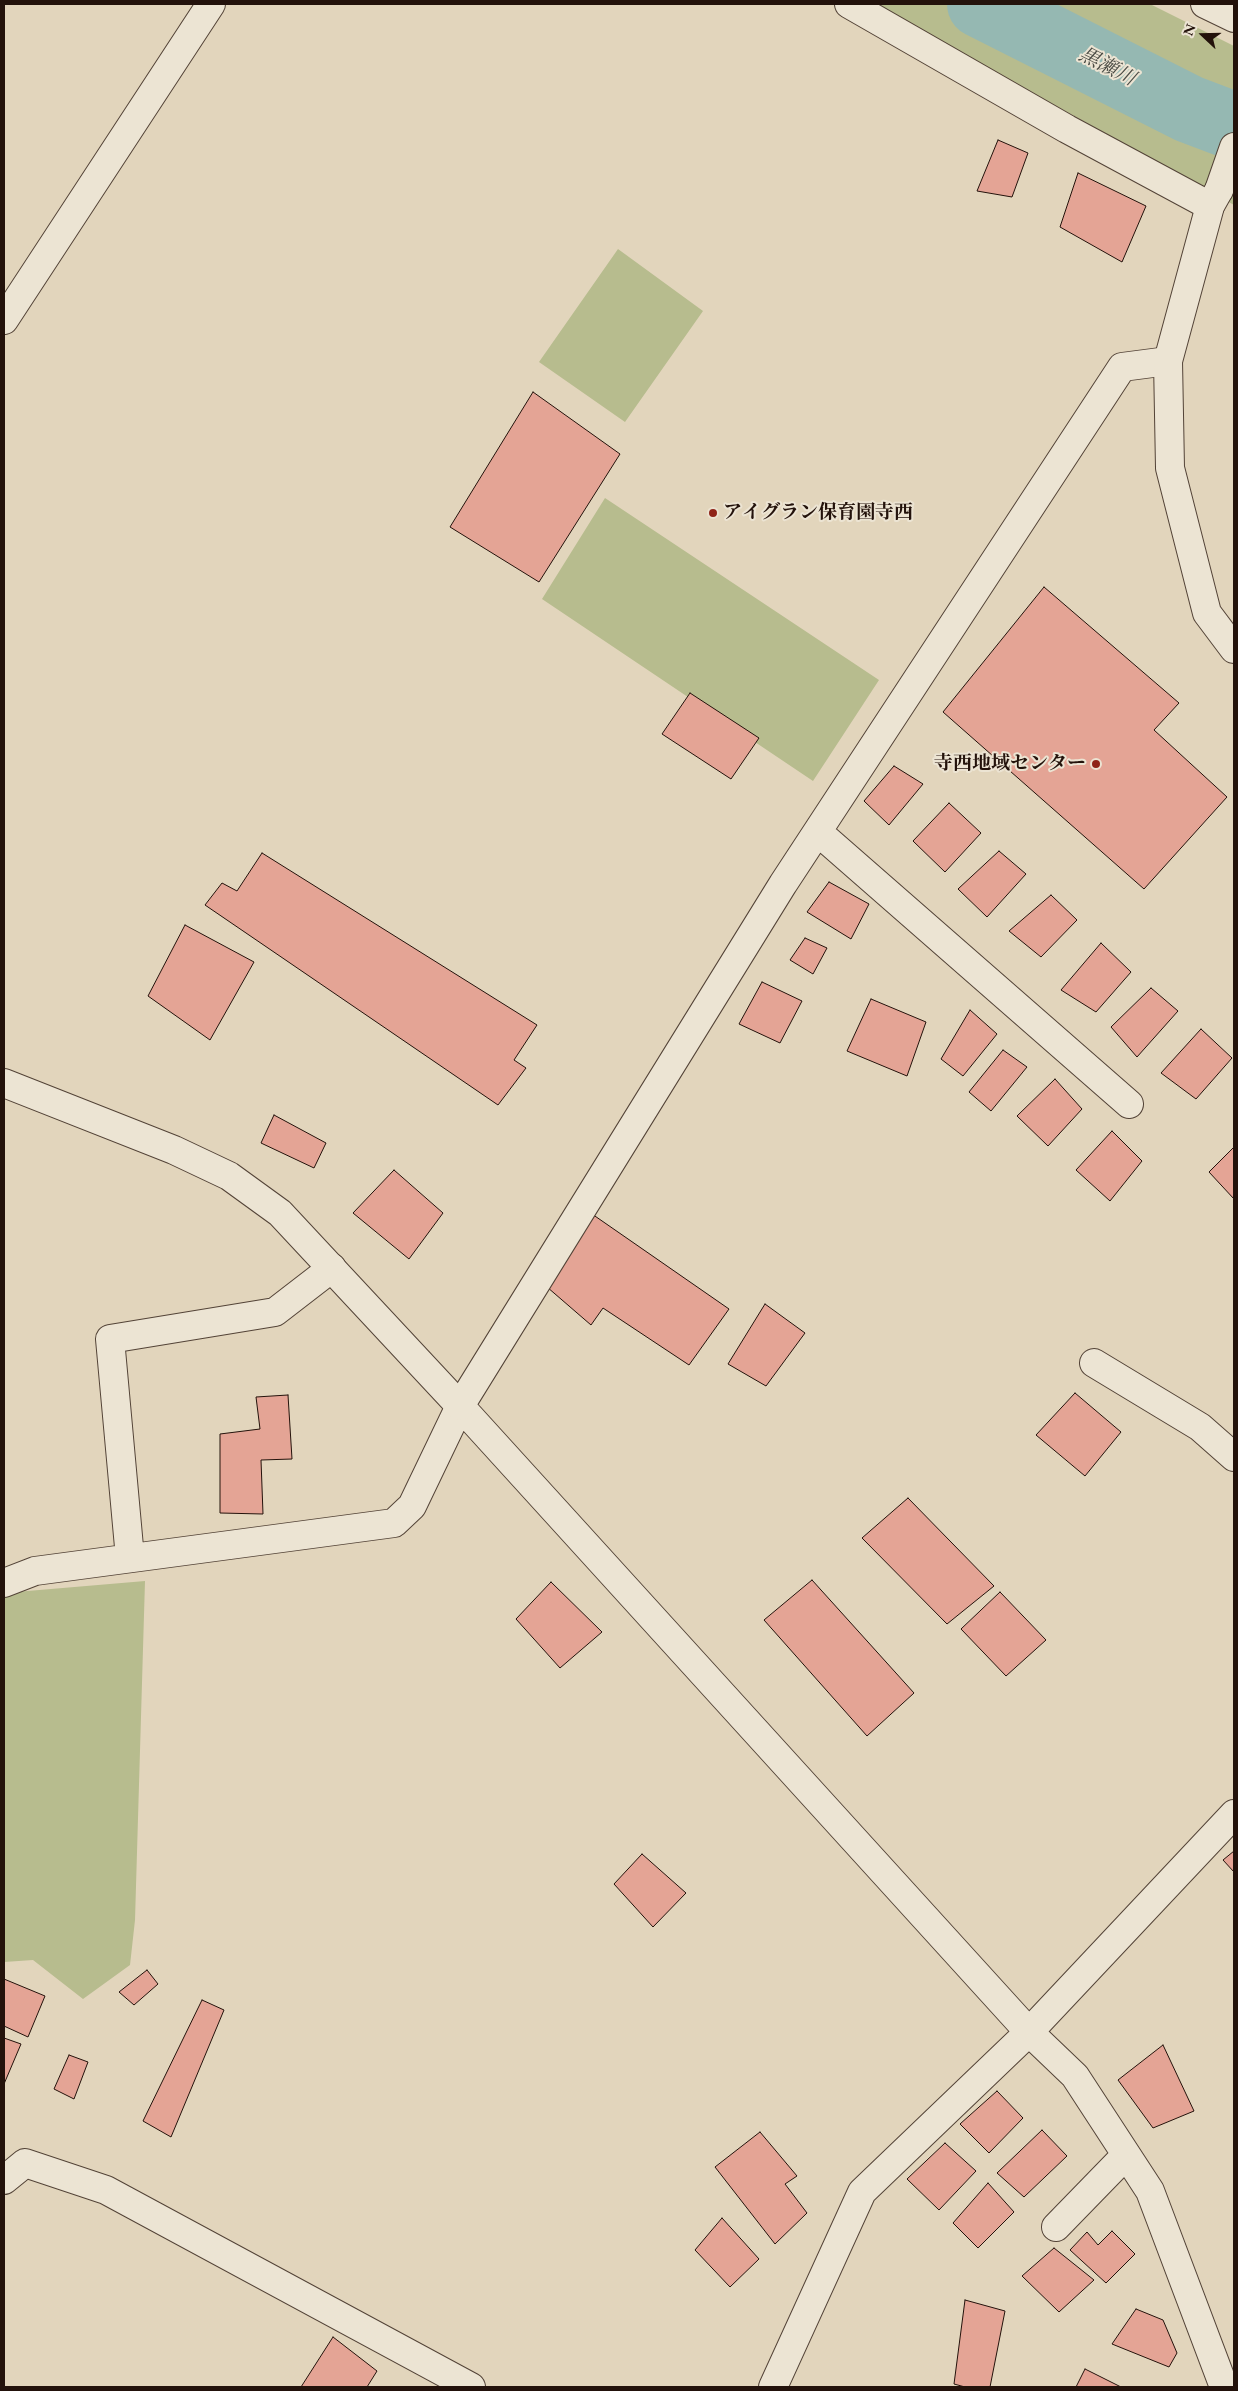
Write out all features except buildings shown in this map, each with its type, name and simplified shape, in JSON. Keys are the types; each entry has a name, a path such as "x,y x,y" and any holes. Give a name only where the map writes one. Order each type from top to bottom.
{"street":[{"path":"4,320 211,4"},
{"path":"849,4 1067,130 1214,198"},
{"path":"1204,4 1234,18"},
{"path":"1234,147 1214,198 1168,361 1170,468 1207,613 1234,649"},
{"path":"4,1583 35,1572 394,1523 412,1506 460,1406 818,832 1122,367 1168,361"},
{"path":"818,832 1129,1104"},
{"path":"4,1083 174,1150 229,1176 280,1213 332,1268 460,1406 1029,2032 1075,2076 1150,2191 1221,2386"},
{"path":"130,1558 110,1339 274,1312 332,1268"},
{"path":"1094,1363 1200,1427 1234,1457"},
{"path":"773,2387 862,2192 1029,2032 1234,1814"},
{"path":"1056,2227 1126,2155"},
{"path":"4,2180 25,2163 106,2190 471,2387"}],"green space":[{"path":"873,4 1150,4 1234,46 1234,205"},
{"path":"618,249 703,311 625,422 539,362"},
{"path":"605,498 879,680 813,781 542,599"},
{"path":"145,1581 135,1920 130,1965 83,1999 33,1960 4,1962 4,1593"}],"waterway":[{"name":"黒瀬川","path":"981,4 1189,109 1234,126"}],"place":[{"name":"アイグラン保育園寺西","path":"713,513"},
{"name":"寺西地域センター","path":"1096,764"}]}
